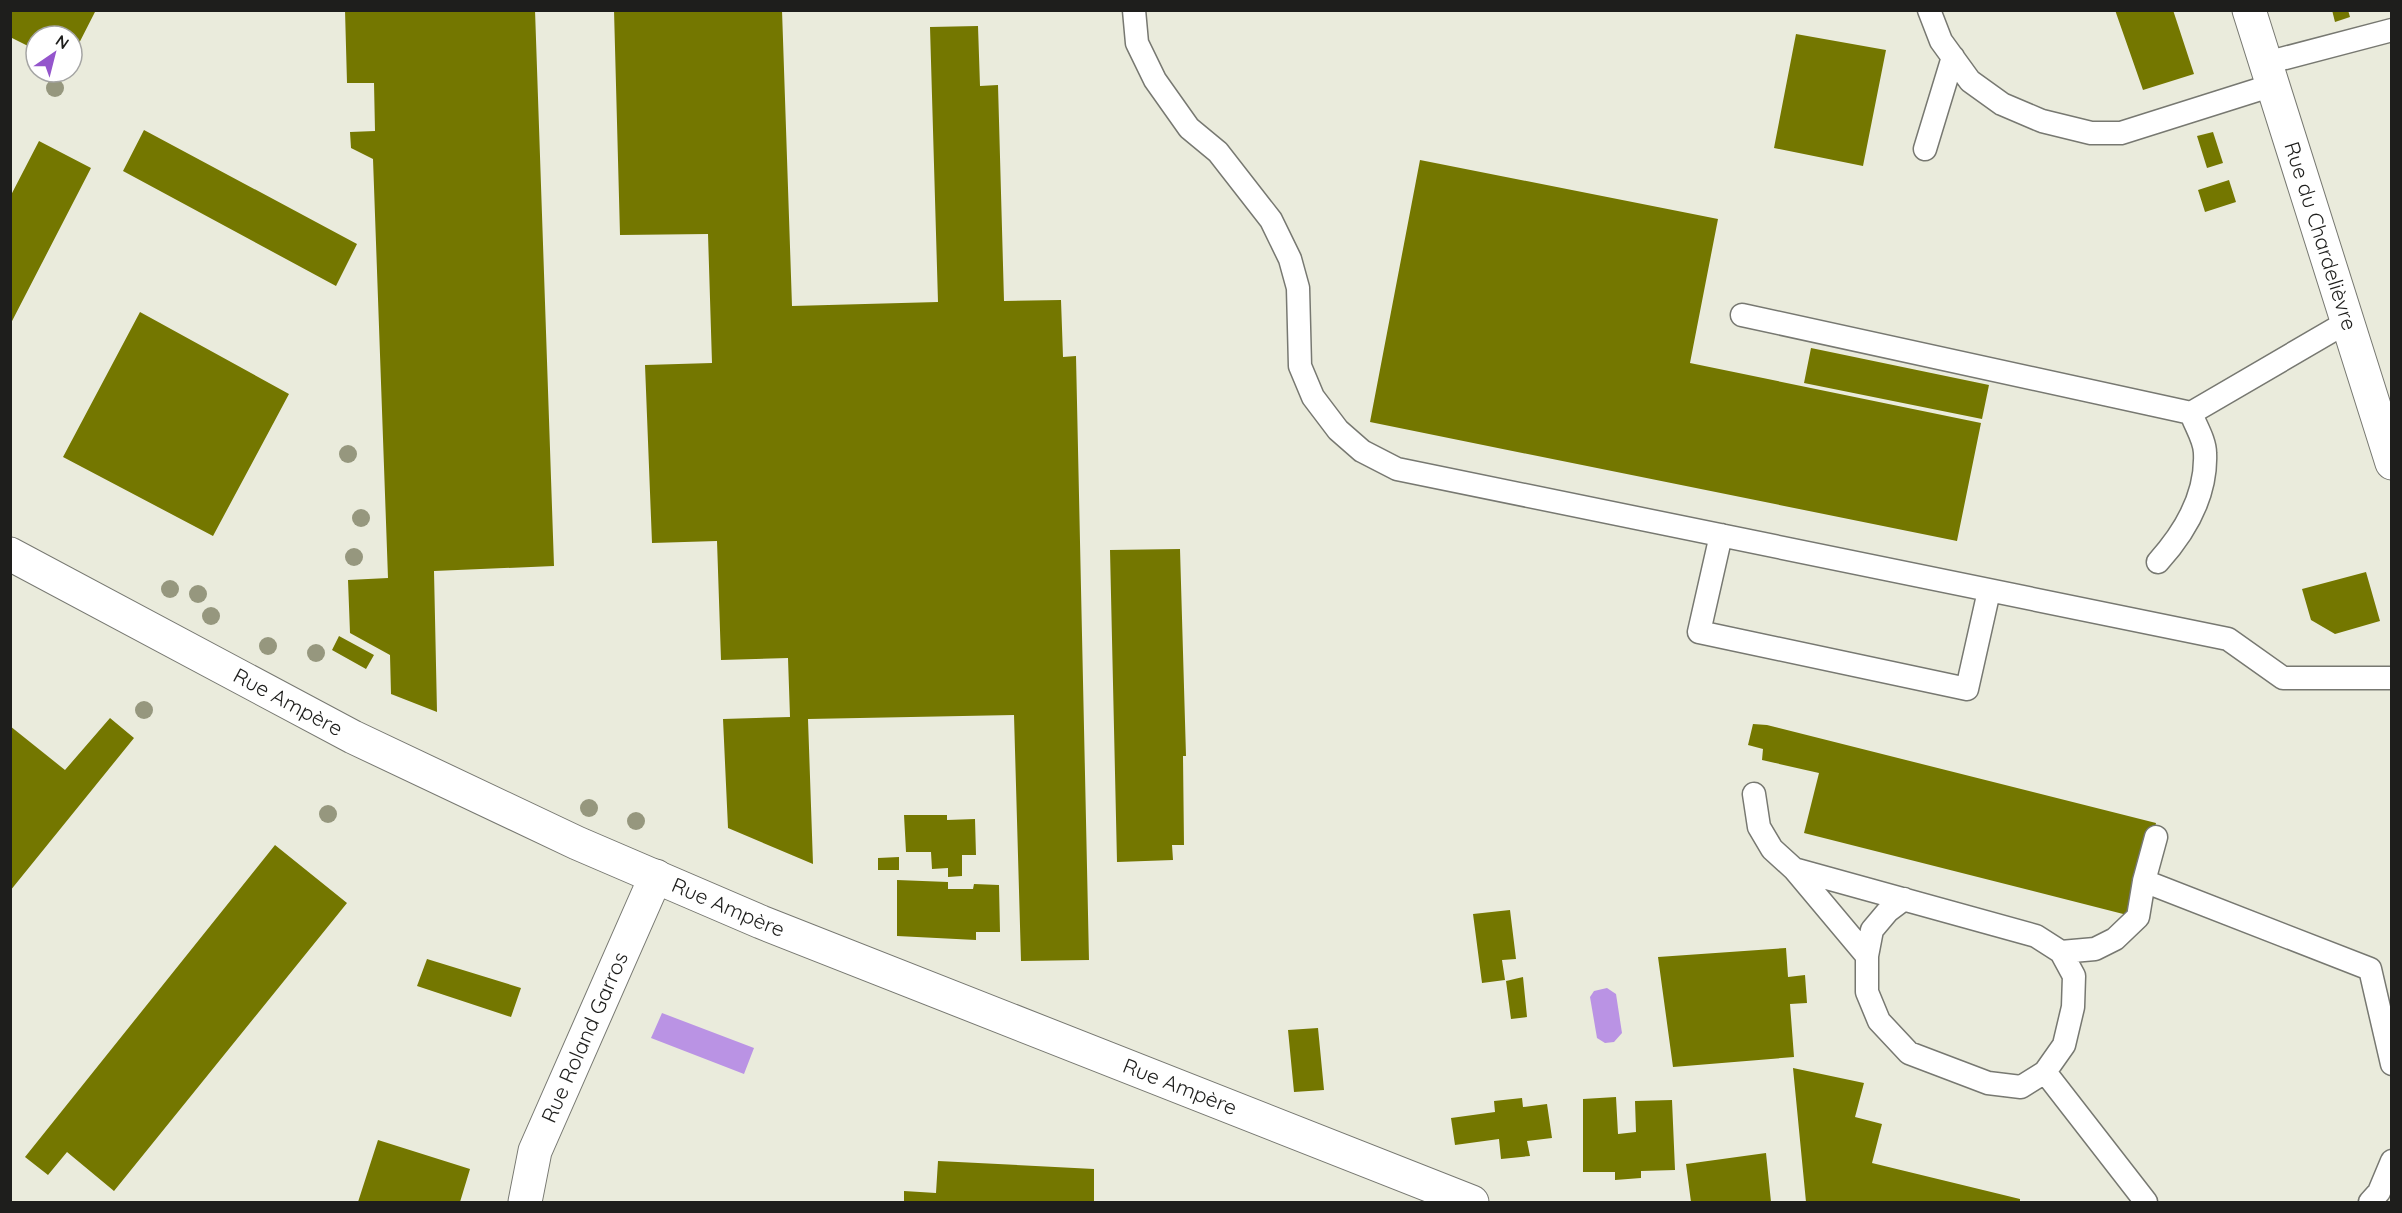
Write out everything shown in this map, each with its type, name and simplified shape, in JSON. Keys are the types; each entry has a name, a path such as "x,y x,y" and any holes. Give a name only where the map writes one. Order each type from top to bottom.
{"street":[{"name":"Rue du Chardelièvre","path":"2249,10 2391,463"},
{"name":"Rue Ampère","path":"10,554 353,737 577,843 761,922 1472,1203"},
{"name":"Rue Roland Garros","path":"525,1203 535,1151 656,876"}],"lane":[{"path":"1134,10 1137,43 1155,80 1190,128 1218,152 1271,220 1290,259 1298,288 1300,366 1313,397 1338,430 1362,451 1397,469 2228,639 2283,678 2391,678"},
{"path":"1929,10 1941,41 1970,81 2002,104 2042,121 2091,133 2121,133 2269,74 2391,30"},
{"path":"1925,149 1953,57"},
{"path":"1742,315 2191,413 2347,322"},
{"path":"2158,562 2189,521 2200,493 2205,451 2191,413"},
{"path":"1721,535 1699,632 1967,689 1989,591"},
{"path":"1754,794 1759,828 1772,849 1794,869 1867,956"},
{"path":"2061,952 2095,949 2115,939 2138,917 2144,881 2156,837"},
{"path":"1794,869 1904,899 2036,936 2061,952 2074,976 2073,1007 2064,1045 2045,1072 2021,1087 1988,1083 1909,1053 1879,1021 1867,992 1867,956 1872,930 1888,911 1904,899"},
{"path":"2144,881 2370,969 2391,1064"},
{"path":"2045,1072 2146,1203"},
{"path":"2370,1203 2379,1192 2391,1161"}],"shaded area":[{"path":"11,11 2391,11 2391,1202 11,1202"},
{"path":"1607,988 1616,994 1622,1033 1614,1042 1605,1043 1597,1038 1590,997 1594,991"},
{"path":"662,1013 754,1048 744,1074 651,1038"}],"building":[{"path":"10,10 96,10 84,34 84,24 24,24 24,44 10,37"},
{"path":"345,10 535,10 554,566 434,571 437,712 391,694 390,655 350,633 348,580 388,578 373,159 351,148 350,132 375,131 374,83 347,83"},
{"path":"614,10 782,10 792,306 938,302 930,27 978,26 980,86 998,85 1004,301 1061,300 1063,357 1076,356 1089,960 1021,961 1014,715 808,719 813,864 728,828 723,719 790,717 788,658 721,660 717,541 652,543 645,365 712,363 708,234 620,235"},
{"path":"2115,10 2173,10 2194,74 2143,90"},
{"path":"2332,10 2348,10 2350,17 2335,22"},
{"path":"1796,34 1886,50 1863,166 1774,148"},
{"path":"144,130 357,244 336,286 123,171"},
{"path":"2213,132 2223,163 2207,168 2197,136"},
{"path":"39,141 91,168 10,325 10,197"},
{"path":"1420,160 1718,219 1690,363 1981,423 1957,541 1370,422"},
{"path":"2229,180 2236,202 2205,212 2198,190"},
{"path":"140,312 289,394 213,536 63,457"},
{"path":"1811,348 1989,385 1982,419 1804,383"},
{"path":"1180,549 1186,756 1183,756 1184,845 1172,845 1173,860 1117,862 1110,550"},
{"path":"2366,572 2380,621 2335,634 2311,620 2302,589"},
{"path":"339,636 374,655 366,669 332,650"},
{"path":"110,718 134,738 10,891 10,726 65,770"},
{"path":"1753,724 1767,725 2156,823 2135,917 1804,833 1819,773 1762,760 1763,749 1748,745"},
{"path":"904,815 947,815 947,820 975,819 976,855 962,855 962,876 948,877 948,868 932,869 931,852 906,852"},
{"path":"275,845 347,903 114,1191 67,1152 48,1175 25,1157"},
{"path":"899,857 899,870 878,870 878,858"},
{"path":"897,880 948,882 948,889 973,889 974,884 999,885 1000,932 976,932 976,940 897,936"},
{"path":"1510,910 1516,959 1502,960 1505,980 1482,983 1473,914"},
{"path":"1786,948 1788,977 1805,975 1807,1003 1790,1004 1794,1057 1673,1067 1658,957"},
{"path":"427,959 521,988 511,1017 417,986"},
{"path":"1523,977 1527,1017 1511,1019 1506,981"},
{"path":"1318,1028 1324,1090 1294,1092 1288,1030"},
{"path":"1793,1068 1864,1083 1855,1117 1882,1124 1872,1163 2020,1199 2020,1202 1806,1202"},
{"path":"1616,1097 1618,1134 1636,1132 1635,1101 1672,1100 1675,1170 1641,1171 1641,1178 1615,1180 1615,1172 1583,1172 1583,1099"},
{"path":"1522,1098 1523,1107 1547,1104 1552,1138 1527,1141 1530,1156 1501,1159 1499,1139 1455,1145 1451,1118 1495,1112 1494,1101"},
{"path":"378,1140 470,1169 460,1202 358,1202"},
{"path":"1766,1153 1771,1202 1691,1202 1686,1164"},
{"path":"938,1161 1094,1169 1094,1202 904,1202 904,1191 936,1193"}]}
